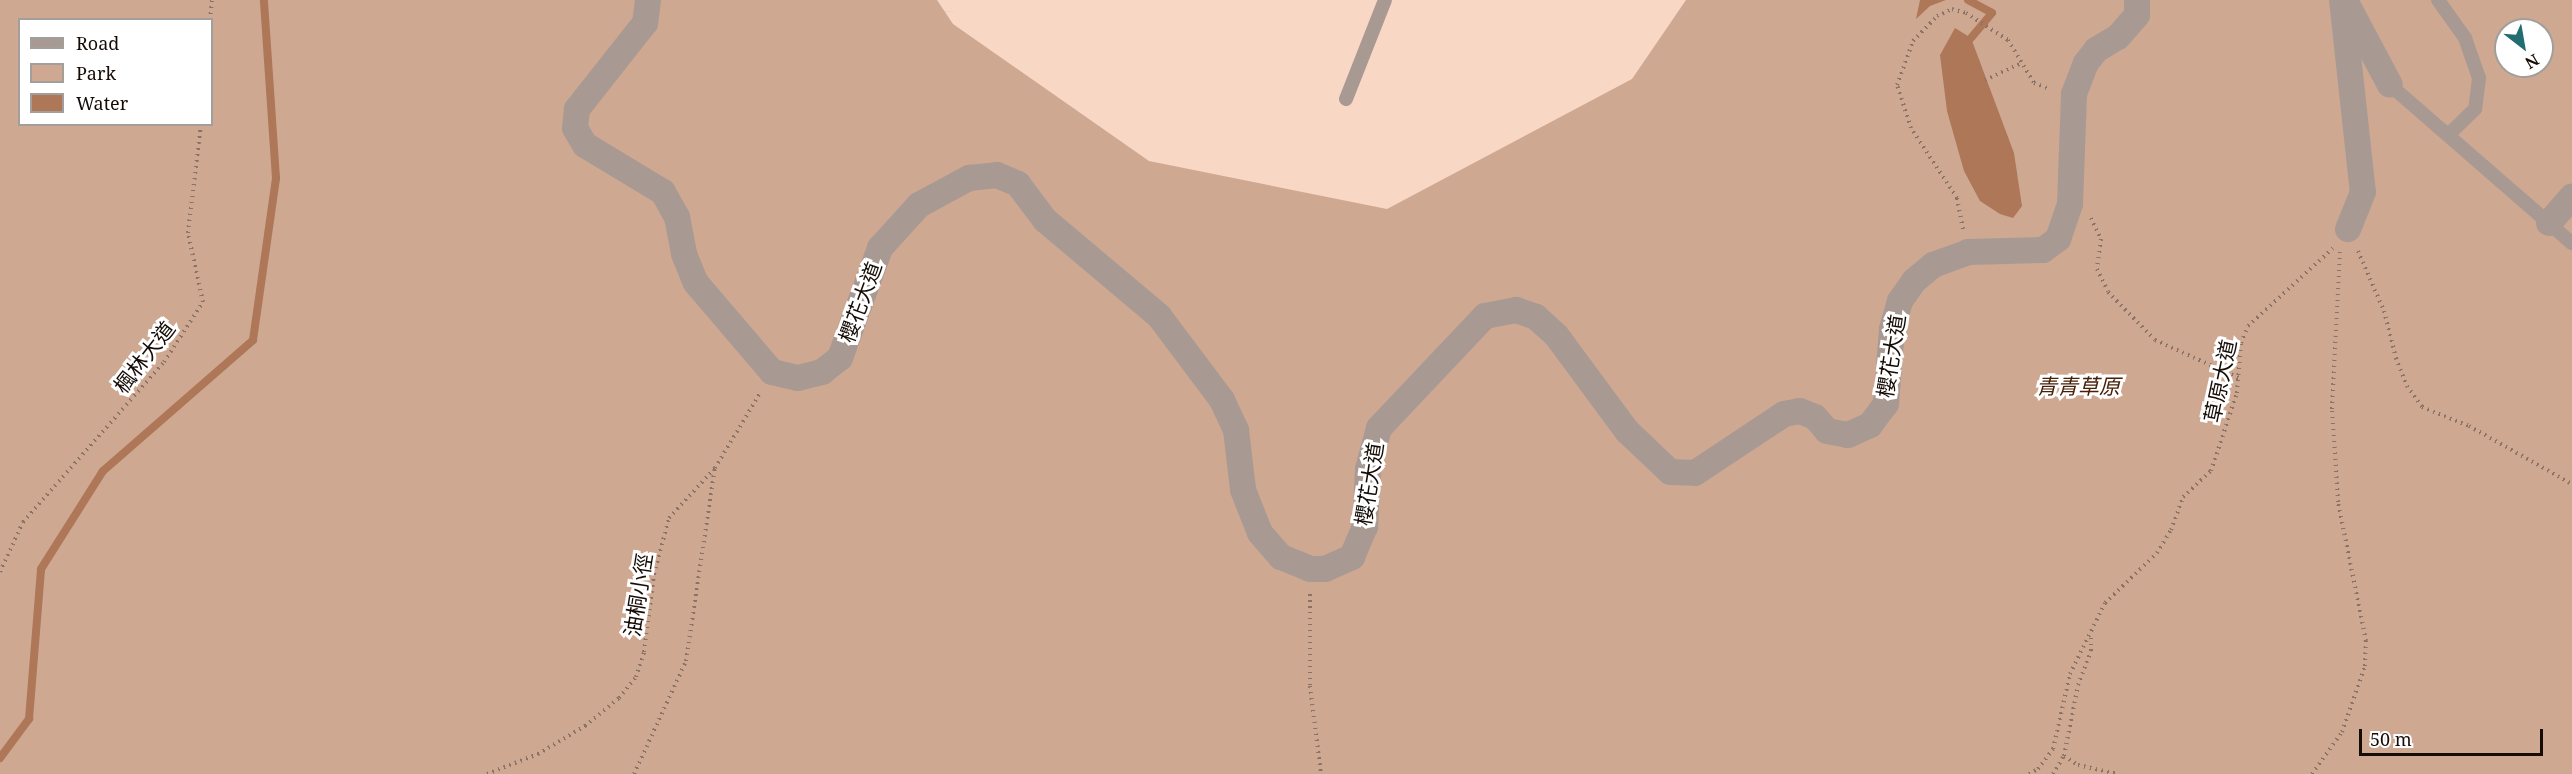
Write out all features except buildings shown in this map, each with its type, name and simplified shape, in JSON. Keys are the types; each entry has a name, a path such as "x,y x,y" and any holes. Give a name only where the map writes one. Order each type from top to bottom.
{"street":[{"path":"648,0 645,23 577,109 575,128 585,145 663,192 677,217 684,254 696,283 772,372"},
{"name":"櫻花大道","path":"772,372 798,378 822,372 840,358 880,248 919,205 969,178 998,176 1018,184 1044,220 1159,316 1222,400 1236,430 1244,490 1260,533 1281,557 1310,569 1325,570 1352,557 1365,527 1368,469 1379,428 1485,316 1516,310 1536,317 1556,335 1627,431 1670,472 1695,473 1784,414 1800,411 1815,417 1827,431 1848,435 1870,425 1886,404 1892,329 1900,301 1914,280 1933,265 1968,252 2043,250 2058,239 2070,204 2074,94 2086,63 2096,50 2118,37 2137,15 2137,0"},
{"path":"2343,0 2390,85"},
{"path":"2343,0 2363,192 2348,229"},
{"path":"2549,223 2572,197"}],"lane":[{"path":"1346,99 1385,0"},
{"path":"2438,0 2465,38 2479,78 2475,109 2449,134"},
{"path":"2390,85 2572,243"}],"path":[{"path":"210,18 212,0"},
{"path":"1968,252 1957,198 1911,128 1897,85 1913,40 1936,16 1952,9 1966,13 2001,34 2015,50 2020,64 2034,83 2074,94"},
{"path":"1985,80 2020,64"},
{"name":"楓林大道","path":"0,572 23,522 164,362 203,302 188,233 201,126"},
{"path":"2070,204 2093,219 2101,239 2097,270 2108,292 2155,340 2239,378"},
{"path":"2348,229 2384,311 2396,358 2422,407 2469,426 2572,484"},
{"path":"2312,774 2342,732 2365,666 2366,641 2338,502 2332,409 2338,259 2348,229"},
{"name":"草原大道","path":"2029,774 2038,769 2053,749 2070,674 2106,603 2157,553 2171,530 2183,497 2211,471 2239,378 2241,343 2248,326 2271,301 2323,261 2348,229"},
{"name":"油桐小徑","path":"487,774 538,753 585,726 619,698 636,677 644,652 654,574 669,518 715,468 772,372"},
{"path":"634,774 686,661 715,468"},
{"path":"1310,569 1310,686 1322,774"},
{"path":"2054,774 2064,756 2078,684 2091,651 2091,633"},
{"path":"2064,756 2078,765 2118,774"}],"green space":[{"name":"青青草原","path":"0,0 937,0 953,24 1149,161 1387,209 1632,79 1686,0 2572,0 2572,774 0,774"}],"water":[{"path":"1920,0 1946,0 1930,6 1916,19"},
{"path":"1955,28 1971,38 2014,153 2022,206 2013,218 2000,214 1980,201 1964,171 1947,111 1940,55"}],"waterway":[{"path":"0,758 29,719 41,569 103,471 253,340 276,178 264,0"},
{"path":"1968,0 1992,13 1971,38"}]}
